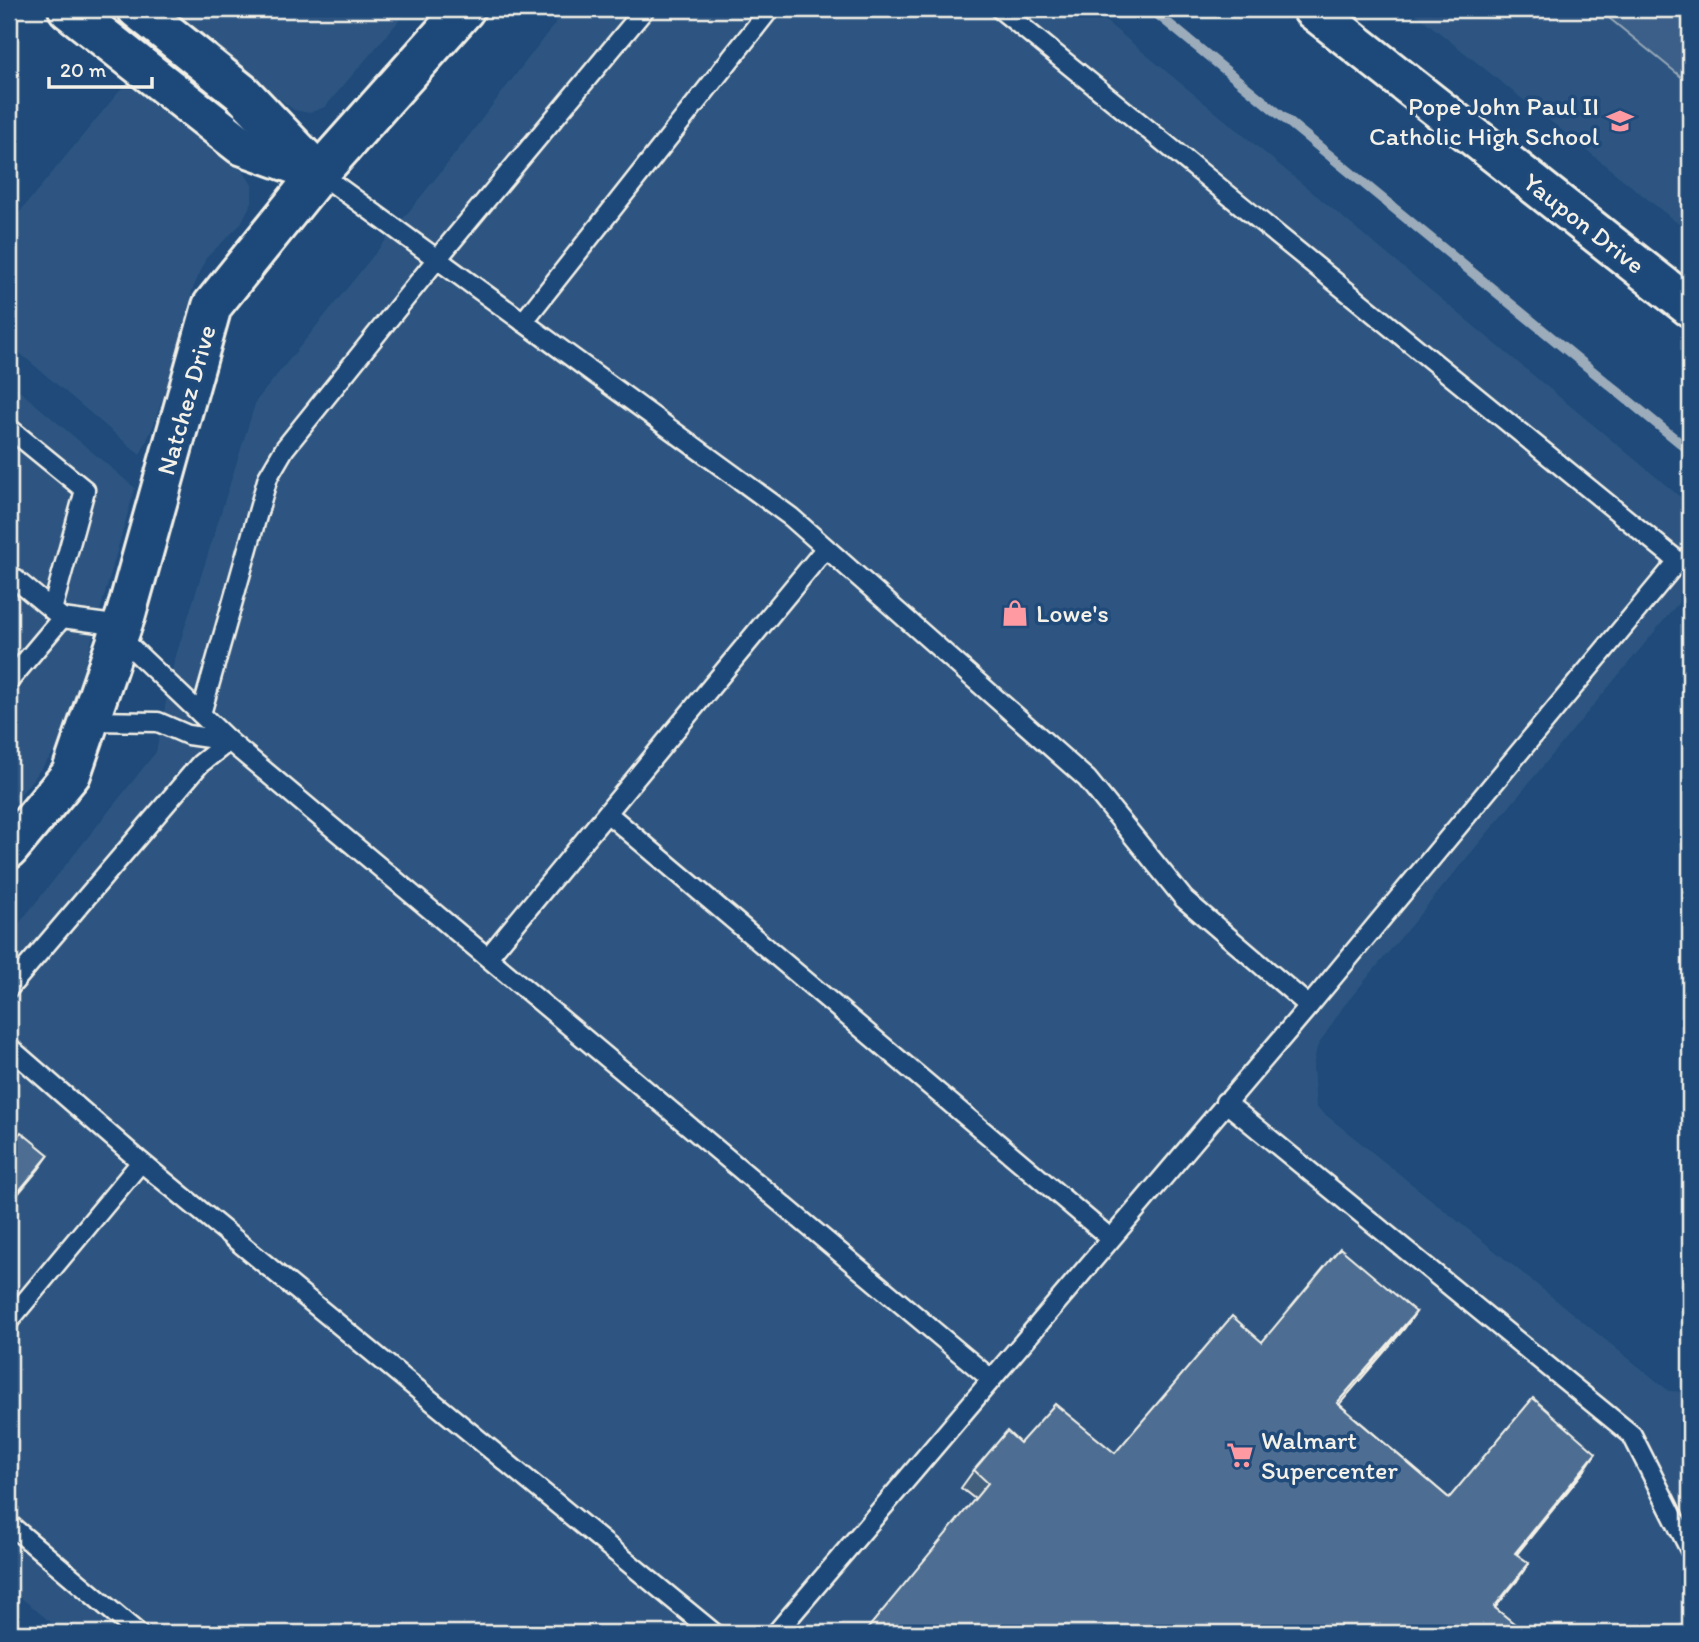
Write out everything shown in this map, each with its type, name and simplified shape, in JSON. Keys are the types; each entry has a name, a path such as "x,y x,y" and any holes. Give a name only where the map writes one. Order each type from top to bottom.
{"street":[{"path":"68,9 241,145 319,173"},
{"path":"137,9 242,93 319,173"},
{"name":"Natchez Drive","path":"9,849 71,774 120,631 212,306 319,173 465,9"},
{"name":"Yaupon Drive","path":"1312,9 1690,307"}],"lane":[{"path":"201,714 268,477 285,448 437,259 645,9"},
{"path":"523,322 770,9"},
{"path":"775,1633 1309,1006 1678,561 1000,9"},
{"path":"319,173 791,517 1087,779 1184,899 1309,1006"},
{"path":"9,428 85,490 57,614 9,681"},
{"path":"488,957 825,549"},
{"path":"9,574 57,614 120,631 229,741 991,1379"},
{"path":"89,721 158,722 188,735 229,741"},
{"path":"9,988 200,764 229,741"},
{"path":"607,813 1110,1238"},
{"path":"9,1047 141,1162 714,1633"},
{"path":"1225,1102 1632,1435 1690,1550"},
{"path":"9,1321 141,1162"},
{"path":"9,1524 138,1633"}],"shaded area":[{"path":"161,9 409,9 325,107 309,113 294,110"},
{"path":"566,9 1091,9 1690,505 1690,589 1343,1007 1317,1047 1313,1067 1316,1107 1669,1391 1690,1392 1690,1633 64,1633 9,1588 9,936 156,752 174,662 256,401 448,163"},
{"name":"Pope John Paul II Catholic High School","path":"1410,9 1690,9 1690,233"},
{"path":"1598,9 1690,9 1690,84"},
{"path":"127,82 241,167 252,185 252,202 240,225 206,258 192,291 180,347 152,429 140,455 9,344 9,225"},
{"path":"9,382 135,488 63,741 9,809"}],"building":[{"path":"21,1132 49,1155 9,1203 9,1147"},
{"name":"Walmart Supercenter","path":"1340,1248 1416,1312 1337,1403 1449,1498 1533,1398 1596,1453 1515,1553 1529,1563 1494,1607 1526,1633 864,1633 988,1483 974,1470 1007,1431 1020,1443 1055,1404 1115,1453 1232,1316 1262,1342"}],"waterway":[{"path":"1151,9 1690,451"}],"place":[{"name":"Pope John Paul II Catholic High School","path":"1620,121"},
{"name":"Lowe's","path":"1015,613"},
{"name":"Walmart Supercenter","path":"1240,1455"}]}
